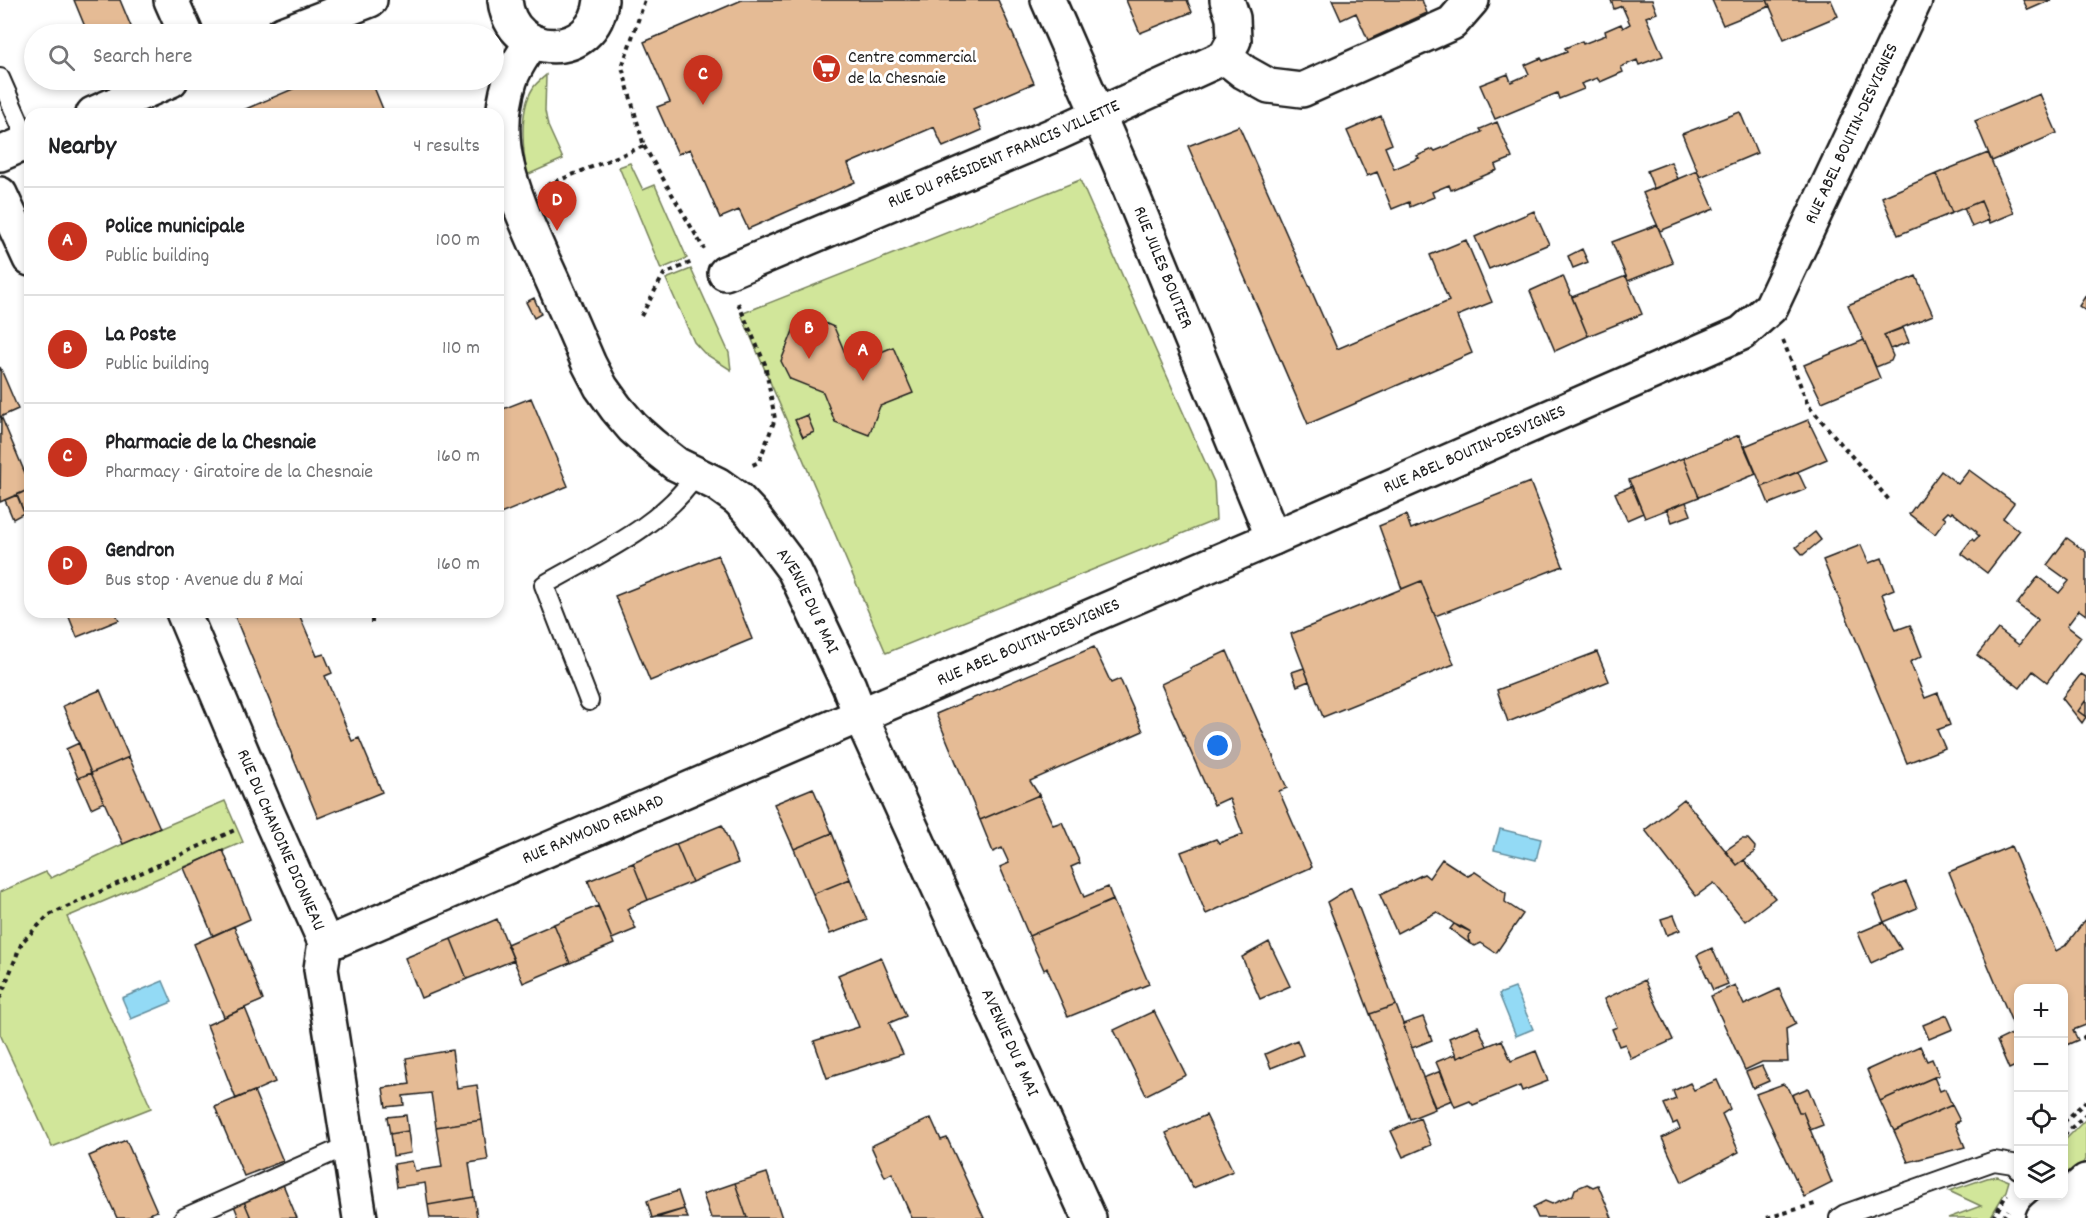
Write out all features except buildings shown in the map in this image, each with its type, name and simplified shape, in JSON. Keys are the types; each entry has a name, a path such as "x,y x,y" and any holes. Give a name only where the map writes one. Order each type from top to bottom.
{"street":[{"path":"171,0 182,24"},
{"path":"308,24 370,0"},
{"path":"505,0 510,20 521,34 532,41 553,46 567,44 587,32 594,22 601,0"},
{"name":"RUE JULES BOUTIER","path":"1048,0 1098,114 1273,538"},
{"path":"1227,0 1233,18 1234,40 1225,57 1244,72 1269,86 1302,90 1452,23 1472,0"},
{"name":"RUE ABEL BOUTIN-DESVIGNES","path":"860,715 1742,333 1771,307 1914,0"},
{"name":"AVENUE DU 8 MAI","path":"504,116 511,77 532,41"},
{"name":"RUE DU PRÉSIDENT FRANCIS VILLETTE","path":"713,266 1098,114 1225,57"},
{"path":"107,108 148,90"},
{"name":"AVENUE DU 8 MAI","path":"504,152 516,197 601,387 633,428 676,464 717,484 738,499 794,570 849,686 860,715 1089,1218"},
{"path":"0,194 24,246"},
{"name":"RUE DU CHANOINE DIONNEAU","path":"186,618 325,942 321,969 360,1218"},
{"name":"RUE RAYMOND RENARD","path":"325,942 337,940 860,715"},
{"path":"2053,1211 2086,1181"},
{"path":"2053,1211 2086,1210"}],"lane":[{"path":"0,78 20,146"},
{"path":"589,700 544,585 641,529 687,489 696,475"},
{"path":"184,1218 349,1145"},
{"path":"1839,1218 1994,1161 2014,1165"}],"path":[{"path":"546,185 644,146 622,67 645,0"},
{"path":"641,316 664,274 713,266"},
{"path":"1771,307 1808,405 1889,500"},
{"path":"372,618 372,623"},
{"path":"0,998 22,942 49,915 268,814"},
{"path":"2086,1036 2086,1041"},
{"path":"2068,1118 2086,1101"},
{"path":"2068,1131 2086,1114"},
{"path":"1993,1218 2008,1192"},
{"path":"1783,1214 1790,1218"}],"green space":[{"path":"546,75 545,111 548,126 563,159 527,175 523,143 526,107 533,88"},
{"path":"630,163 643,190 655,185 687,258 661,269 619,167"},
{"path":"1080,180 1214,482 1216,520 886,653 741,314"},
{"path":"691,269 729,353 731,370 704,353 694,342 666,279"},
{"path":"225,801 243,842 67,917 151,1108 52,1147 0,1034 0,892 46,872 51,878 123,844"},
{"path":"2086,1119 2086,1160 2068,1177 2068,1146 2068,1137"},
{"path":"1997,1176 2009,1181 2006,1191 1990,1218 1948,1218 1981,1206 1949,1191"}],"water":[{"path":"1500,829 1541,839 1536,860 1494,850"},
{"path":"163,981 172,1002 131,1019 122,998"},
{"path":"1515,988 1533,1029 1516,1036 1499,994"}],"place":[{"name":"Centre commercial de la Chesnaie","path":"827,68"},
{"name":"Pharmacie de la Chesnaie","path":"703,105"},
{"name":"Gendron","path":"557,231"},
{"name":"La Poste","path":"809,359"},
{"name":"Police municipale","path":"863,381"}]}
